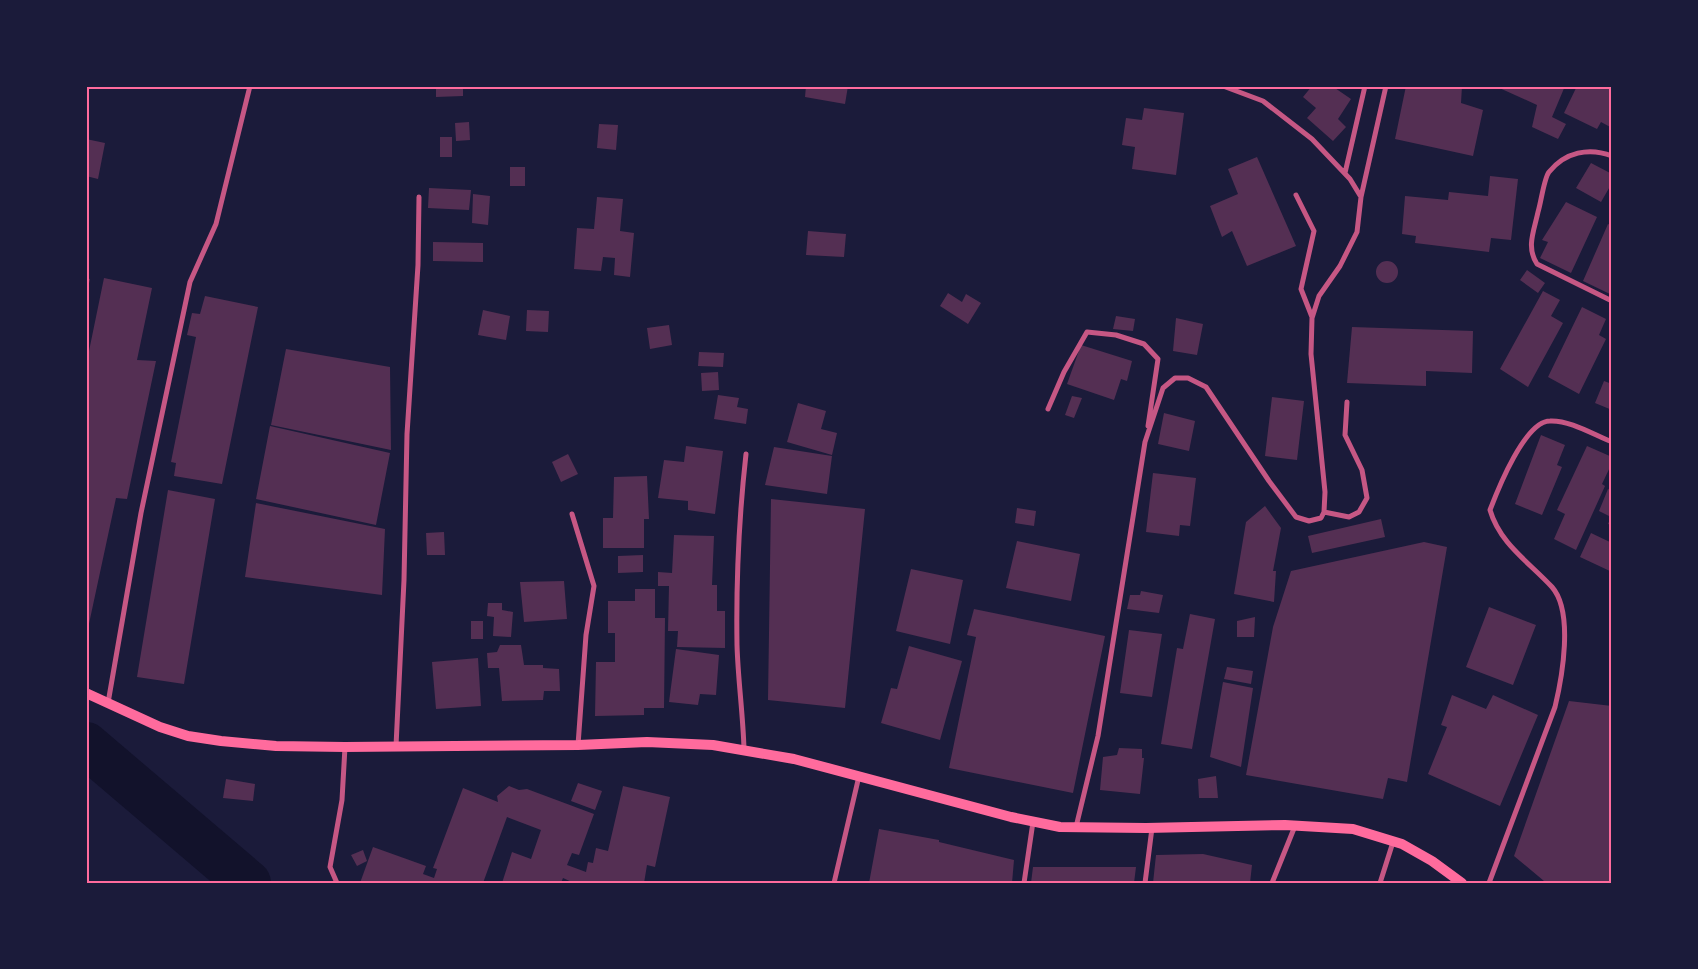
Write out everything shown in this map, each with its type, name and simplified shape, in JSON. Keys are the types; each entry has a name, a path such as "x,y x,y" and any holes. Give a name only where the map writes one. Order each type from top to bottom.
{"main road":[{"path":"86,693 160,727 188,736 276,746 578,745 647,742 713,745 744,749 859,775 1002,815 1076,827 1152,828 1210,825 1353,829 1393,841 1432,861 1462,883"}],"street":[{"path":"108,703 140,513 190,282 216,224 250,86"},
{"path":"1223,86 1263,101 1312,139 1344,173 1361,196"},
{"path":"1344,173 1365,86"},
{"path":"1145,442 1163,388 1175,378 1188,378 1206,387 1269,481 1296,517 1310,521 1321,518 1324,512 1325,492 1311,354 1312,318 1318,296 1340,266 1357,232 1361,196 1386,86"},
{"path":"1612,156 1586,151 1570,155 1548,172 1532,240 1531,254 1537,264 1612,301"},
{"path":"1296,195 1314,231 1301,289 1312,318"},
{"path":"396,746 404,580 407,434 418,265 419,198"},
{"path":"1048,409 1064,372 1086,332 1116,334 1144,344 1158,359 1098,736 1076,827"},
{"path":"1324,512 1349,518 1359,512 1367,498 1362,470 1345,435 1347,402"},
{"path":"1489,883 1554,707 1561,680 1563,630 1563,611 1553,589 1503,538 1490,510 1497,490 1533,428 1549,420 1564,423 1612,442"},
{"path":"744,749 737,644 738,524 746,454"},
{"path":"572,514 594,586 586,635 578,745"},
{"path":"337,883 330,867 342,800 345,747"},
{"path":"834,883 859,775"},
{"path":"1024,883 1033,821"},
{"path":"1272,883 1295,826"},
{"path":"1145,883 1152,828"},
{"path":"1380,883 1393,841"}],"building":[{"path":"436,86 463,86 463,96 436,97"},
{"path":"806,86 848,86 845,104 805,97"},
{"path":"1312,86 1332,86 1351,99 1338,119 1346,127 1333,141 1307,118 1316,108 1303,97"},
{"path":"1406,86 1462,86 1461,103 1483,110 1473,156 1395,139"},
{"path":"1495,86 1565,86 1552,117 1566,124 1558,139 1532,127 1537,105"},
{"path":"1577,86 1612,86 1612,128 1601,122 1597,129 1564,113"},
{"path":"1144,108 1184,113 1176,175 1132,169 1135,147 1122,145 1126,118 1142,120"},
{"path":"469,122 470,140 456,141 455,123"},
{"path":"599,124 618,125 616,150 597,148"},
{"path":"440,137 452,137 452,157 440,157"},
{"path":"86,139 105,143 98,179 86,176"},
{"path":"1257,157 1296,246 1247,266 1232,231 1222,237 1210,206 1238,194 1228,169"},
{"path":"1591,163 1612,174 1612,183 1601,202 1576,188"},
{"path":"510,167 525,167 525,186 510,186"},
{"path":"1490,176 1518,179 1511,240 1491,238 1489,252 1415,243 1416,236 1402,234 1405,196 1448,200 1449,192 1488,196"},
{"path":"429,188 471,190 469,210 428,208"},
{"path":"473,194 490,196 488,225 472,223"},
{"path":"597,197 623,199 620,231 634,233 630,277 614,275 615,258 603,257 601,271 574,269 577,228 594,229"},
{"path":"1566,202 1597,217 1571,273 1540,258 1548,242 1542,240"},
{"path":"1608,224 1612,226 1612,295 1583,281"},
{"path":"808,231 846,234 844,257 806,255"},
{"path":"433,242 483,243 483,262 433,261"},
{"path":"1387,261 1395,264 1398,272 1395,280 1387,283 1379,280 1376,272 1379,264"},
{"path":"1527,270 1545,283 1538,293 1520,280"},
{"path":"86,278 90,279 87,292 86,292"},
{"path":"104,278 152,288 137,360 156,361 127,499 116,498 87,633 86,352 89,351"},
{"path":"1543,291 1560,300 1551,316 1563,323 1528,387 1500,369"},
{"path":"948,293 962,302 966,294 981,303 968,324 940,306"},
{"path":"205,296 258,307 222,484 174,476 176,463 171,462 196,337 187,335 192,313 200,314"},
{"path":"1582,307 1606,319 1599,335 1606,339 1579,394 1548,377"},
{"path":"483,310 510,316 506,340 478,335"},
{"path":"527,310 549,311 548,332 526,331"},
{"path":"1116,316 1135,319 1133,331 1113,329"},
{"path":"1176,318 1203,324 1197,355 1173,351"},
{"path":"669,325 672,345 650,349 647,328"},
{"path":"1352,327 1473,331 1472,373 1426,371 1426,386 1347,383"},
{"path":"1081,345 1132,361 1127,381 1121,379 1114,400 1067,384"},
{"path":"286,349 390,367 391,450 271,425"},
{"path":"699,352 724,353 723,367 698,366"},
{"path":"718,372 719,390 702,391 701,373"},
{"path":"1604,381 1612,384 1612,410 1595,403"},
{"path":"718,395 739,398 737,407 748,409 746,424 714,419"},
{"path":"1072,396 1082,398 1074,418 1065,415"},
{"path":"1272,397 1304,401 1297,460 1265,456"},
{"path":"798,403 826,411 821,429 837,433 832,455 787,442"},
{"path":"1164,413 1195,421 1189,451 1158,444"},
{"path":"270,426 390,453 376,525 256,499"},
{"path":"1541,435 1565,445 1557,465 1562,467 1542,515 1515,504"},
{"path":"686,446 723,451 715,514 688,510 688,501 658,498 664,460 684,462"},
{"path":"1587,446 1612,457 1612,463 1602,484 1605,486 1576,550 1554,539 1565,514 1557,510"},
{"path":"774,447 832,456 827,494 765,485"},
{"path":"568,454 578,474 561,482 552,462"},
{"path":"1153,473 1196,478 1190,526 1180,525 1179,536 1146,532"},
{"path":"647,476 649,519 644,519 644,548 603,548 603,518 613,518 614,477"},
{"path":"1608,489 1612,491 1612,525 1608,524 1611,517 1599,511"},
{"path":"168,490 215,499 184,684 137,677"},
{"path":"771,499 865,509 845,708 768,700"},
{"path":"256,503 385,529 382,595 245,577"},
{"path":"1265,506 1281,528 1273,571 1276,571 1274,602 1234,594 1246,522"},
{"path":"1017,508 1036,511 1034,526 1015,523"},
{"path":"1381,519 1385,537 1312,553 1308,536"},
{"path":"444,532 445,555 427,555 426,533"},
{"path":"1591,533 1612,543 1612,572 1580,557"},
{"path":"674,535 714,536 712,585 717,585 717,611 725,611 725,648 677,647 678,631 668,631 669,586 658,586 658,572 672,573"},
{"path":"1017,541 1080,554 1071,601 1006,588"},
{"path":"1424,542 1447,547 1407,782 1388,778 1383,799 1246,775 1273,627 1291,571"},
{"path":"643,555 643,572 618,573 618,556"},
{"path":"911,569 963,580 950,644 896,631"},
{"path":"564,581 567,619 524,622 520,582"},
{"path":"635,589 655,589 655,618 665,618 664,708 644,708 644,715 595,716 596,662 615,662 615,633 608,633 608,601 635,601"},
{"path":"1141,591 1163,595 1159,613 1127,609 1130,595 1140,595"},
{"path":"488,603 502,603 502,610 513,612 511,637 493,636 494,617 487,616"},
{"path":"1489,607 1536,625 1513,685 1466,667"},
{"path":"974,609 1105,636 1073,793 949,768 976,637 967,635"},
{"path":"1190,614 1215,619 1192,749 1161,744 1177,648 1183,649"},
{"path":"1255,617 1254,637 1237,637 1237,621"},
{"path":"471,621 483,621 483,639 471,639"},
{"path":"1129,630 1162,634 1152,697 1120,693"},
{"path":"500,645 521,645 524,665 543,665 543,668 559,669 560,691 544,691 543,700 502,701 499,668 488,668 487,653 497,652"},
{"path":"909,646 962,661 940,740 881,723 891,688 897,689"},
{"path":"676,649 719,655 716,695 700,694 698,705 669,702"},
{"path":"478,658 481,706 436,709 432,662"},
{"path":"1227,667 1253,671 1251,684 1224,679"},
{"path":"1223,682 1253,688 1241,767 1210,757"},
{"path":"1452,695 1486,709 1493,695 1538,715 1500,806 1428,774 1447,727 1441,725"},
{"path":"1569,701 1612,706 1612,883 1544,881 1514,856"},
{"path":"1119,748 1142,749 1142,758 1144,758 1140,794 1100,790 1103,757 1117,755"},
{"path":"1216,776 1218,798 1199,798 1198,779"},
{"path":"226,779 255,784 253,801 223,798"},
{"path":"578,783 602,791 595,810 571,801"},
{"path":"509,786 519,790 527,789 594,814 579,855 572,853 567,865 586,872 588,862 593,863 596,848 608,851 623,786 670,797 655,867 647,865 644,883 574,883 563,878 561,883 502,883 512,852 531,859 541,830 507,817 483,883 360,883 373,847 426,866 423,874 434,878 437,869 433,868 463,788 498,802 497,796"},
{"path":"879,829 939,840 939,842 1014,860 1012,883 869,883"},
{"path":"363,850 367,861 357,866 351,855"},
{"path":"1203,854 1252,865 1250,883 1153,883 1156,855"},
{"path":"1033,867 1136,867 1134,883 1031,883"}],"waterway":[{"path":"86,745 248,883"}]}
